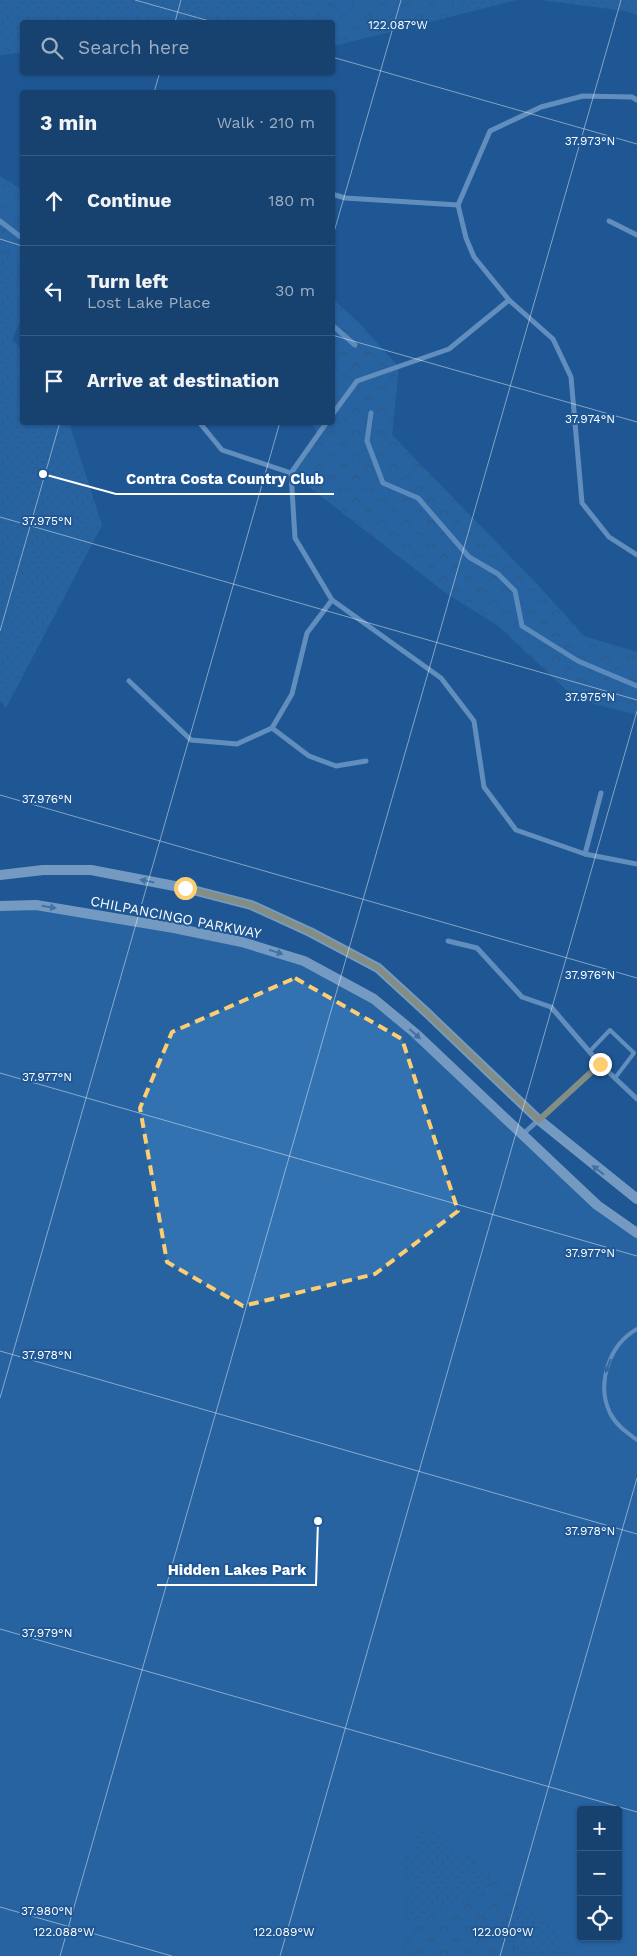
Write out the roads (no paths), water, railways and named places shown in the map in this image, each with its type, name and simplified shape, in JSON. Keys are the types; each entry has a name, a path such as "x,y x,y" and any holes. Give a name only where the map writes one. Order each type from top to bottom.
{"street":[{"path":"637,100 583,96 541,107 490,131 458,205 466,238 474,257 509,300 553,340 571,377 582,503 609,537 637,555"},
{"path":"335,195 345,198 458,205"},
{"path":"609,221 637,236"},
{"path":"335,411 356,381 449,349 509,300"},
{"path":"201,425 222,450 290,473"},
{"path":"325,425 290,473 294,538 332,600 441,678 474,720 484,787 516,830 585,854 637,864"},
{"path":"129,681 190,740 237,744 272,728 292,694 307,633 332,600"},
{"path":"272,728 309,756 336,766 366,761"},
{"path":"585,854 601,793"},
{"name":"CHILPANCINGO PARKWAY","path":"0,876 43,870 91,870 185,888 251,905 310,932 378,968 539,1120 637,1199"},
{"name":"CHILPANCINGO PARKWAY","path":"0,906 36,905 174,928 242,942 304,961 374,999 415,1033 597,1205 637,1233"},
{"path":"448,941 477,948 522,997 551,1007 600,1064 637,1099"},
{"path":"522,1136 600,1064"}],"lane":[{"path":"590,1051 610,1030 634,1053 615,1078"},
{"path":"637,1329 618,1345 605,1371 604,1394 610,1413 622,1429 637,1440"}],"waterway":[{"path":"0,221 20,236"},
{"path":"335,328 355,345"},
{"path":"371,413 367,441 383,483 418,498 469,557 498,574 515,591 522,626 578,661 637,686"}],"place":[{"name":"Contra Costa Country Club","path":"43,474"},
{"name":"Hidden Lakes Park","path":"318,1521"}]}
